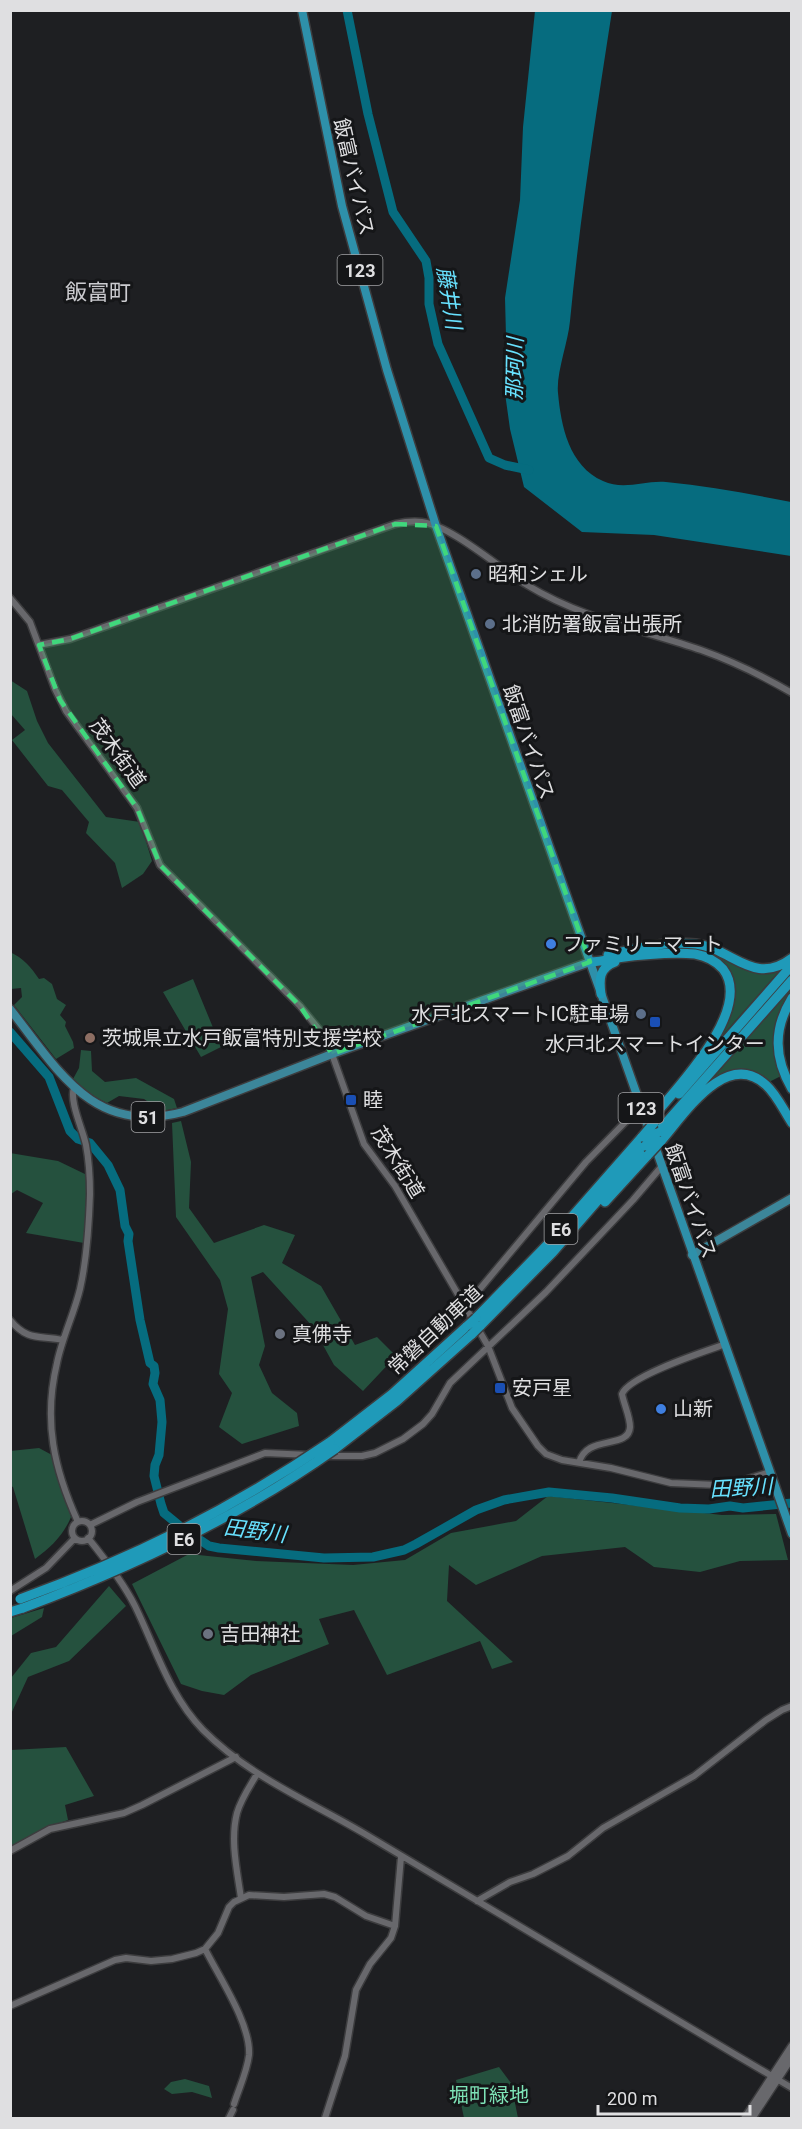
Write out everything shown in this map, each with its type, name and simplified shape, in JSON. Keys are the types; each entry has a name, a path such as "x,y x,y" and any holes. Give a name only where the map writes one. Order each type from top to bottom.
{"highway":[{"name":"飯富バイパス","path":"302,10 342,206 387,370 436,526 723,1345 770,1472"},
{"path":"590,962 598,957 644,946 664,944 705,946 744,965 759,969 772,968 792,957"},
{"path":"590,962 687,954 705,957 725,972 731,991 730,1006 720,1029 656,1129"},
{"path":"601,994 600,976 604,967 629,958"},
{"path":"644,1142 792,965"},
{"path":"479,1319 792,980"},
{"path":"792,998 783,1013 777,1041 782,1069 792,1089"},
{"path":"656,1129 715,1082 730,1075 750,1076 765,1085 792,1123"},
{"name":"常磐自動車道","path":"10,1612 18,1603 84,1585 162,1550 229,1516 306,1469 332,1445 397,1401 479,1319 494,1312 529,1284 644,1142"},
{"name":"123","path":"770,1472 790,1530"}],"main road":[{"name":"51","path":"10,1009 74,1088 108,1109 137,1117 160,1117 183,1112 332,1054 590,962"},
{"path":"692,1255 792,1198"},
{"path":"752,2118 792,2046"},
{"path":"746,2118 792,2057"}],"street":[{"path":"39,645 70,639 395,524 416,522 436,526 457,536 502,569 558,602 599,619 722,658 792,693"},
{"name":"茂木街道","path":"10,598 30,622 60,700 137,808 160,865 300,1006 322,1033 332,1054 364,1144 395,1186 488,1346 512,1408 530,1436 546,1454 562,1460 611,1468 671,1483 731,1484 770,1472"},
{"path":"74,1088 73,1100 89,1163 88,1243 80,1289 63,1340 52,1388 51,1417 53,1448 59,1475 78,1522"},
{"path":"453,1317 464,1308 586,1162 641,1106"},
{"path":"90,1525 171,1488 265,1453 350,1457 375,1453 403,1439 432,1414 450,1383 546,1292 662,1166"},
{"path":"10,1320 24,1333 36,1338 63,1340"},
{"path":"579,1463 580,1456 589,1447 621,1439 628,1434 630,1425 622,1394 627,1386 656,1371 723,1345"},
{"path":"83,1521 90,1525 92,1531 88,1538 83,1540 75,1538 72,1528 78,1522 83,1521"},
{"path":"10,1591 46,1568 75,1538"},
{"path":"88,1538 104,1558 134,1605 165,1674 190,1716 205,1732 257,1774 363,1833 792,2088"},
{"path":"477,1901 510,1882 533,1874 568,1856 603,1828 694,1776 766,1720 792,1706"},
{"path":"10,1851 50,1829 124,1812 142,1805 236,1757"},
{"path":"241,1898 234,1842 237,1812 257,1774"},
{"path":"325,2118 345,2056 356,1990 370,1964 391,1938 395,1926 401,1857"},
{"path":"10,2006 115,1960 126,1958 151,1961 196,1953 205,1948 218,1933 229,1907 249,1895 284,1897 324,1894 335,1897 366,1916 395,1926"},
{"path":"205,1948 243,2024 248,2039 247,2064 229,2118"}],"highlighted area":[{"path":"395,524 436,526 590,962 332,1054 300,1006 160,865 137,808 60,700 39,645 70,639"}],"green space":[{"path":"10,680 27,691 37,721 48,743 106,817 140,822 152,861 143,874 122,888 115,863 86,833 89,822 62,790 48,786 12,740 25,730 11,714"},
{"path":"680,946 704,948 749,970 759,972 782,968 707,1053 730,1017 734,998 733,987 729,974 722,964 681,953"},
{"path":"10,952 26,963 39,979 44,978 52,984 57,999 66,1005 60,1015 66,1022 65,1026 74,1048 56,1059 14,1005 22,997 21,988 11,989"},
{"path":"193,979 221,1047 201,1057 163,992"},
{"path":"791,987 778,1067 781,1076 767,1083 755,1075 708,1084"},
{"path":"81,1050 91,1051 92,1071 105,1082 136,1078 174,1099 177,1108 162,1111 144,1099 119,1096 107,1103 91,1095 73,1079 79,1068"},
{"path":"181,1121 191,1162 189,1208 214,1243 264,1225 295,1235 282,1263 321,1286 355,1345 377,1337 396,1356 363,1391 334,1365 313,1327 263,1272 251,1277 265,1346 259,1365 272,1393 297,1413 299,1426 242,1444 219,1427 232,1393 219,1374 228,1309 220,1280 176,1217 172,1123"},
{"path":"10,1153 58,1161 87,1175 84,1243 26,1233 43,1203 17,1190 11,1194"},
{"path":"39,1448 52,1455 71,1517 56,1541 35,1559 11,1486 10,1451"},
{"path":"548,1496 722,1515 776,1514 788,1560 740,1561 700,1572 654,1567 625,1547 542,1556 476,1585 449,1565 447,1601 513,1662 492,1669 480,1641 387,1675 354,1610 319,1619 329,1644 251,1675 224,1695 181,1684 132,1584 189,1554 256,1561 353,1565 405,1560 451,1533 516,1521"},
{"path":"109,1586 126,1606 69,1661 28,1677 11,1714 11,1678 31,1653 56,1647"},
{"path":"44,1608 42,1617 11,1636 11,1618"},
{"path":"66,1747 94,1796 65,1805 68,1820 48,1827 11,1848 11,1750"},
{"name":"堀町緑地","path":"499,2067 511,2083 518,2118 464,2118 456,2080"},
{"path":"185,2079 209,2086 212,2098 192,2092 172,2094 164,2089 171,2082"}],"water":[{"name":"那珂川","path":"535,11 612,11 583,204 569,330 558,385 562,419 569,444 582,466 591,474 611,484 666,482 791,502 791,556 654,535 582,532 524,487 510,429 504,386 505,298 520,200 523,127"}],"waterway":[{"name":"藤井川","path":"347,10 368,114 393,212 426,261 429,278 429,304 438,344 489,458 505,465 529,470"},
{"name":"田野川","path":"10,1032 49,1077 70,1131 78,1139 90,1143 108,1165 120,1190 125,1226 129,1234 128,1241 140,1320 150,1363 154,1366 153,1384 160,1400 162,1422 159,1455 154,1476 164,1513 209,1546 324,1558 373,1557 404,1550 476,1510 504,1500 549,1492 680,1508 709,1509 730,1506 743,1508 792,1503"}],"place":[{"name":"昭和シェル","path":"476,574"},
{"name":"北消防署飯富出張所","path":"490,624"},
{"name":"ファミリーマート","path":"551,944"},
{"name":"水戸北スマートIC駐車場","path":"641,1014"},
{"name":"水戸北スマートインター","path":"655,1022"},
{"name":"茨城県立水戸飯富特別支援学校","path":"90,1038"},
{"name":"睦","path":"351,1100"},
{"name":"真佛寺","path":"280,1334"},
{"name":"安戸星","path":"500,1388"},
{"name":"山新","path":"661,1409"},
{"name":"吉田神社","path":"208,1634"}],"district":[{"name":"飯富町","path":"98,292"}]}
